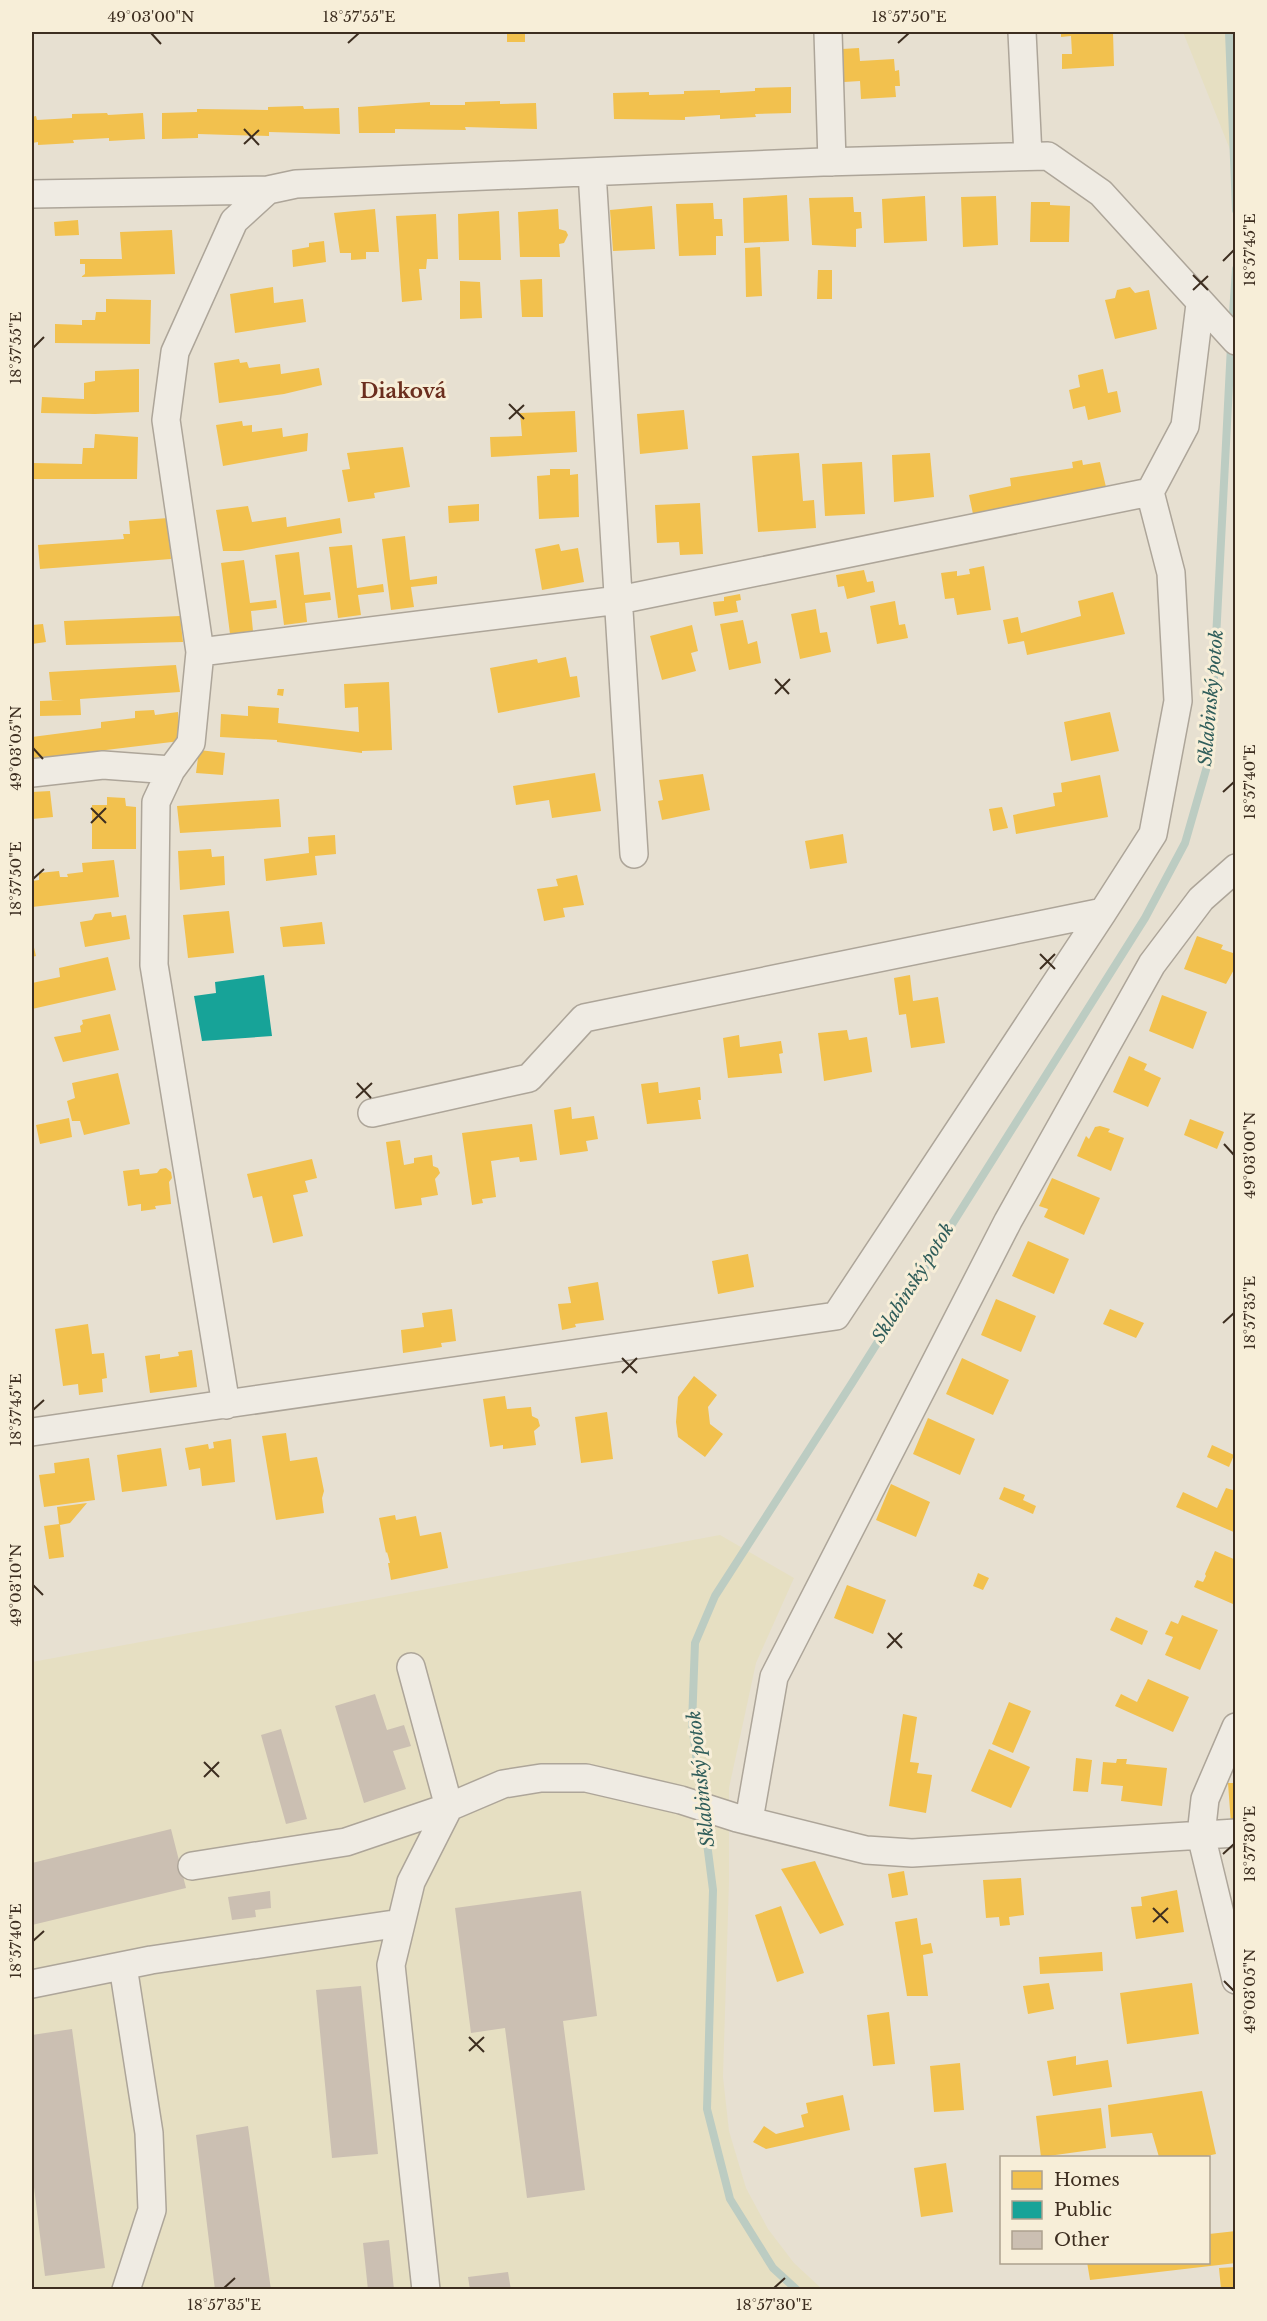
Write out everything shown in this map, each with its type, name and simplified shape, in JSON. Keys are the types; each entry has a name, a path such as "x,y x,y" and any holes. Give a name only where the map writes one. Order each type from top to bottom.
{"street":[{"path":"828,32 832,162"},
{"path":"1022,32 1028,156"},
{"path":"32,194 268,190 296,184 832,162 1048,156 1101,193 1205,310 1236,341"},
{"path":"592,172 634,854"},
{"path":"226,1405 154,965 156,802 171,770 191,743 200,651 166,420 175,352 234,221 268,190"},
{"path":"32,1432 836,1316 1153,834 1178,701 1171,573 1150,492 1185,426 1205,310"},
{"path":"200,651 619,600 1150,492"},
{"path":"32,773 103,765 171,770"},
{"path":"743,1819 774,1677 1008,1221 1152,964 1201,899 1236,868"},
{"path":"372,1113 529,1078 584,1018 1103,912"},
{"path":"411,1667 449,1808 411,1882 391,1965 426,2289"},
{"path":"1236,1727 1205,1799 1201,1835 1236,1980"},
{"path":"192,1866 346,1842 449,1808 503,1784 541,1778 586,1778 681,1800 743,1819 866,1850 912,1853 1236,1833"},
{"path":"32,1984 123,1966 401,1923"},
{"path":"123,1966 149,2133 152,2210 126,2289"}],"shaded area":[{"path":"1183,32 1235,32 1235,162"},
{"path":"720,1535 794,1578 756,1663 729,1788 729,1881 723,2077 729,2131 746,2188 768,2229 794,2263 822,2289 32,2290 32,1662"}],"building: Homes":[{"path":"507,32 525,32 525,42 507,42"},
{"path":"1061,32 1113,32 1114,66 1062,69 1062,54 1072,54 1071,36 1061,37"},
{"path":"859,48 860,61 894,59 895,71 899,70 900,86 895,86 896,97 861,99 860,81 844,82 842,49"},
{"path":"791,87 791,113 755,114 756,117 720,119 720,115 685,117 685,120 614,119 613,93 649,92 649,95 720,90 720,93 755,91 755,88"},
{"path":"500,101 500,104 536,103 537,129 465,127 466,130 395,129 395,133 359,133 358,107 430,102 430,105 465,105 465,102"},
{"path":"303,106 304,109 339,108 340,134 269,132 269,136 198,134 198,138 162,139 162,113 197,112 197,109 268,110 268,107"},
{"path":"107,113 108,115 143,113 145,139 109,141 109,138 73,140 74,143 38,145 38,142 32,143 32,117 36,116 37,120 72,118 72,114"},
{"path":"787,195 789,241 744,243 743,198"},
{"path":"925,196 927,241 884,243 882,199"},
{"path":"996,196 998,245 963,247 961,197"},
{"path":"853,197 854,212 861,212 862,228 856,229 856,247 812,245 809,198"},
{"path":"1031,202 1050,202 1050,205 1070,206 1069,242 1030,242"},
{"path":"713,203 714,219 722,219 723,236 716,236 716,255 679,256 676,204"},
{"path":"652,206 655,249 613,251 610,210"},
{"path":"375,209 379,252 366,252 366,259 351,260 351,253 340,253 334,213"},
{"path":"558,209 559,229 566,231 568,235 564,243 559,244 560,257 520,257 518,212"},
{"path":"499,211 501,260 459,260 458,214"},
{"path":"436,214 438,259 427,259 426,269 419,269 422,300 402,302 396,216"},
{"path":"78,220 79,235 55,236 54,222"},
{"path":"172,230 175,274 81,277 85,274 85,264 80,264 80,259 122,259 120,232"},
{"path":"324,241 326,262 293,267 292,250 309,247 309,243"},
{"path":"760,247 762,296 746,297 745,248"},
{"path":"818,270 832,270 832,299 817,299"},
{"path":"542,279 543,317 522,317 520,280"},
{"path":"460,281 480,282 482,318 460,319"},
{"path":"273,287 274,303 303,299 306,322 235,333 230,294"},
{"path":"1130,287 1135,293 1149,290 1157,329 1115,339 1105,300 1115,298 1117,290"},
{"path":"106,299 151,300 150,344 55,343 55,324 82,325 82,320 95,320 96,312 106,312"},
{"path":"239,359 240,363 247,362 249,368 280,364 281,374 319,368 322,385 284,394 219,403 214,363"},
{"path":"139,369 139,412 41,413 42,397 84,399 84,383 95,381 95,371"},
{"path":"1103,369 1108,393 1117,391 1121,412 1088,420 1085,406 1073,409 1069,390 1080,387 1078,375"},
{"path":"684,410 688,449 640,454 637,414"},
{"path":"575,411 577,452 491,457 490,437 522,436 520,413"},
{"path":"242,421 243,426 252,425 252,432 282,428 283,437 308,433 307,451 223,466 216,425"},
{"path":"95,434 138,437 137,479 32,479 32,463 82,464 83,448 94,448"},
{"path":"403,447 410,487 374,493 375,498 348,502 342,470 350,469 347,453"},
{"path":"799,453 803,501 814,500 816,528 758,532 752,456"},
{"path":"930,453 934,497 894,502 892,455"},
{"path":"1082,460 1083,465 1100,462 1106,487 973,514 969,495 1011,486 1010,478 1073,468 1072,462"},
{"path":"862,462 865,514 825,516 822,464"},
{"path":"550,469 570,469 570,475 578,474 579,517 539,519 537,476 550,475"},
{"path":"700,503 703,554 680,555 679,542 657,543 655,505"},
{"path":"479,504 479,521 449,523 448,506"},
{"path":"248,506 252,522 286,517 287,527 340,518 342,533 240,551 223,551 216,510"},
{"path":"168,518 171,559 40,569 38,545 124,539 123,534 130,534 129,521"},
{"path":"405,536 410,580 437,576 437,584 411,587 414,607 391,610 382,539"},
{"path":"559,544 561,551 578,548 584,582 542,590 535,549"},
{"path":"352,545 357,588 383,584 384,592 358,595 361,615 338,618 329,547"},
{"path":"299,552 304,595 330,592 331,600 305,603 307,622 284,625 275,555"},
{"path":"244,560 250,603 276,600 277,608 251,611 253,631 230,634 221,563"},
{"path":"984,566 991,610 957,615 954,598 945,599 941,573 957,571 957,576 970,574 969,569"},
{"path":"864,570 867,582 873,581 875,592 847,599 844,586 838,587 836,575"},
{"path":"1113,592 1125,634 1027,655 1024,641 1008,644 1003,620 1018,617 1021,633 1081,616 1078,601"},
{"path":"740,594 741,600 736,601 738,612 715,616 713,602 724,601 724,597"},
{"path":"895,601 899,625 905,624 908,638 877,644 870,606"},
{"path":"816,609 820,633 827,632 831,652 800,659 791,614"},
{"path":"180,616 183,642 66,645 64,621"},
{"path":"743,620 748,644 757,641 761,663 729,670 720,624"},
{"path":"43,624 46,642 32,644 32,625"},
{"path":"692,625 698,651 691,653 696,671 662,680 650,636"},
{"path":"566,657 570,677 577,676 580,697 498,713 490,668 537,659 538,663"},
{"path":"176,665 180,692 80,699 81,715 40,716 40,701 64,700 52,700 49,672"},
{"path":"389,682 392,750 362,751 362,753 277,742 277,740 220,737 221,714 248,716 248,706 279,708 278,723 359,732 358,707 345,708 344,684"},
{"path":"278,689 284,689 283,696 277,695"},
{"path":"154,710 155,715 178,712 180,741 32,759 32,737 101,728 101,722 135,718 135,711"},
{"path":"1110,712 1119,751 1071,761 1064,722"},
{"path":"199,750 225,753 223,775 196,773"},
{"path":"595,773 601,811 552,818 549,800 516,805 513,786"},
{"path":"703,774 710,810 662,820 658,801 663,800 659,780"},
{"path":"1100,775 1108,817 1016,834 1013,815 1055,806 1053,793 1062,792 1061,783"},
{"path":"50,791 53,817 32,819 32,792"},
{"path":"107,797 125,798 126,806 136,807 136,849 92,849 92,805 107,805"},
{"path":"279,799 281,827 180,833 177,806"},
{"path":"1002,807 1008,828 993,831 989,809"},
{"path":"843,834 847,863 810,869 805,841"},
{"path":"335,835 336,854 315,856 317,875 266,881 264,859 309,853 308,837"},
{"path":"211,849 212,857 224,856 225,885 180,890 178,851"},
{"path":"114,860 119,897 32,907 32,881 39,880 39,873 59,871 60,877 68,877 67,874 83,872 82,863"},
{"path":"577,875 584,905 563,908 565,917 544,921 537,889 558,886 556,879"},
{"path":"229,911 234,953 188,958 183,915"},
{"path":"111,912 112,917 126,915 130,939 85,947 80,922 92,920 95,914"},
{"path":"322,922 325,944 283,947 280,927"},
{"path":"1197,936 1223,945 1221,949 1236,954 1236,966 1226,984 1184,969"},
{"path":"32,939 36,956 32,957"},
{"path":"108,957 116,990 32,1009 32,983 60,977 59,968"},
{"path":"910,975 913,1001 938,997 945,1043 911,1048 906,1014 899,1015 894,978"},
{"path":"1162,995 1207,1012 1193,1049 1149,1031"},
{"path":"110,1014 119,1050 63,1062 54,1037 81,1032 82,1020"},
{"path":"847,1030 849,1040 867,1037 872,1072 824,1081 818,1033"},
{"path":"739,1035 740,1047 781,1041 783,1053 779,1054 782,1073 728,1078 723,1038"},
{"path":"1129,1056 1147,1064 1144,1070 1161,1078 1148,1107 1113,1092"},
{"path":"118,1073 130,1124 84,1135 80,1121 72,1121 67,1101 75,1098 72,1083"},
{"path":"658,1082 659,1093 700,1087 701,1100 698,1100 701,1119 647,1124 641,1084"},
{"path":"571,1107 572,1119 594,1116 598,1139 586,1141 588,1151 560,1155 554,1110"},
{"path":"69,1118 72,1137 40,1144 36,1125"},
{"path":"1190,1119 1224,1132 1217,1149 1184,1135"},
{"path":"532,1124 537,1160 520,1162 519,1157 491,1161 496,1197 482,1199 483,1203 472,1205 462,1133"},
{"path":"1100,1126 1124,1138 1111,1171 1077,1156 1086,1136 1089,1139 1095,1127"},
{"path":"400,1140 404,1165 414,1163 414,1158 432,1155 433,1166 438,1168 440,1173 435,1179 438,1195 421,1198 422,1205 395,1209 386,1142"},
{"path":"312,1159 317,1178 305,1181 308,1192 293,1195 303,1236 273,1243 262,1196 253,1198 247,1174"},
{"path":"166,1168 171,1172 172,1178 169,1182 171,1204 141,1211 141,1204 128,1206 123,1171 139,1169 140,1175 157,1173 160,1169"},
{"path":"1052,1178 1100,1198 1084,1235 1044,1217 1048,1209 1039,1206"},
{"path":"1028,1241 1069,1259 1054,1294 1012,1276"},
{"path":"748,1254 754,1287 718,1294 712,1261"},
{"path":"598,1282 604,1320 575,1324 576,1327 562,1330 558,1304 571,1303 568,1287"},
{"path":"996,1299 1036,1316 1021,1352 981,1335"},
{"path":"452,1309 456,1341 441,1343 442,1347 403,1353 401,1330 424,1327 422,1313"},
{"path":"1110,1309 1144,1323 1136,1338 1103,1324"},
{"path":"88,1324 92,1354 104,1353 107,1378 102,1379 103,1392 79,1395 78,1384 63,1386 55,1329"},
{"path":"192,1350 197,1387 150,1393 145,1356 160,1354 160,1359 179,1356 178,1352"},
{"path":"962,1358 1009,1380 993,1415 946,1394"},
{"path":"694,1376 717,1395 708,1407 710,1424 723,1434 705,1457 678,1437 676,1422 678,1397"},
{"path":"505,1396 507,1409 531,1407 532,1416 538,1419 540,1426 534,1431 536,1445 503,1449 503,1445 490,1447 483,1399"},
{"path":"607,1412 613,1459 581,1463 575,1417"},
{"path":"928,1418 975,1439 960,1475 913,1454"},
{"path":"286,1433 290,1461 317,1457 324,1491 322,1498 324,1513 276,1520 262,1436"},
{"path":"231,1439 235,1482 202,1486 200,1468 189,1470 185,1448 208,1444 209,1449 214,1448 213,1442"},
{"path":"1212,1445 1234,1455 1229,1467 1207,1457"},
{"path":"161,1448 167,1486 122,1492 117,1455"},
{"path":"89,1458 95,1500 44,1507 39,1475 55,1473 54,1463"},
{"path":"891,1484 930,1502 916,1537 876,1520"},
{"path":"1004,1487 1025,1495 1023,1500 1036,1506 1033,1514 999,1499"},
{"path":"1226,1488 1236,1491 1236,1533 1176,1507 1183,1492 1217,1508"},
{"path":"87,1503 70,1523 60,1525 64,1557 49,1559 44,1526 59,1524 57,1507"},
{"path":"395,1515 396,1520 416,1516 420,1536 441,1532 448,1568 391,1580 388,1563 390,1563 379,1518"},
{"path":"1215,1551 1236,1560 1236,1598 1233,1604 1194,1587 1197,1580 1203,1582"},
{"path":"978,1573 989,1578 983,1590 973,1586"},
{"path":"847,1585 886,1600 873,1634 834,1618"},
{"path":"1182,1615 1218,1630 1200,1670 1165,1655 1173,1637 1165,1634 1171,1621 1178,1624"},
{"path":"1116,1617 1148,1631 1142,1645 1110,1630"},
{"path":"1148,1679 1189,1697 1173,1732 1115,1706 1121,1694 1137,1702"},
{"path":"1009,1702 1031,1711 1013,1753 992,1744"},
{"path":"903,1714 917,1717 910,1762 919,1763 917,1773 932,1775 926,1813 889,1806"},
{"path":"989,1749 1030,1767 1011,1808 971,1791"},
{"path":"1076,1758 1092,1760 1088,1792 1073,1791"},
{"path":"1117,1759 1127,1759 1126,1764 1167,1768 1162,1806 1121,1801 1123,1786 1101,1784 1103,1762 1116,1763"},
{"path":"1228,1783 1236,1783 1236,1823 1231,1824"},
{"path":"815,1861 844,1925 820,1934 781,1869"},
{"path":"904,1871 908,1895 892,1898 888,1874"},
{"path":"1021,1878 1024,1915 1009,1917 1010,1925 1000,1926 999,1917 986,1918 983,1880"},
{"path":"1177,1890 1184,1932 1136,1939 1131,1907 1142,1906 1141,1897"},
{"path":"781,1906 804,1973 777,1982 755,1915"},
{"path":"917,1918 921,1945 931,1943 933,1953 923,1955 928,1996 907,1996 895,1922"},
{"path":"1102,1952 1103,1971 1040,1974 1039,1957"},
{"path":"1049,1983 1054,2009 1028,2014 1023,1986"},
{"path":"1192,1983 1199,2034 1127,2044 1120,1993"},
{"path":"889,2012 895,2064 873,2066 867,2015"},
{"path":"1076,2056 1076,2065 1108,2060 1112,2087 1053,2096 1047,2061"},
{"path":"960,2063 964,2110 934,2112 930,2066"},
{"path":"1202,2091 1216,2154 1159,2156 1152,2133 1111,2137 1108,2105"},
{"path":"843,2095 850,2130 766,2149 753,2142 764,2126 776,2134 804,2127 801,2115 808,2113 806,2103"},
{"path":"1101,2108 1106,2148 1041,2156 1036,2116"},
{"path":"946,2163 953,2212 921,2217 914,2168"},
{"path":"1236,2231 1236,2263 1090,2280 1087,2264 1210,2264 1210,2234"},
{"path":"1236,2267 1236,2289 1221,2289 1219,2268"}],"building: Public":[{"path":"264,975 272,1036 202,1041 194,996 216,993 215,982"}],"building: Other":[{"path":"375,1694 387,1730 404,1725 411,1746 393,1751 406,1789 364,1803 335,1706"},
{"path":"281,1729 307,1819 286,1824 261,1735"},
{"path":"171,1829 186,1888 32,1925 32,1863"},
{"path":"270,1891 271,1908 255,1910 256,1917 232,1920 228,1897"},
{"path":"581,1891 597,2016 563,2021 585,2190 527,2198 505,2028 471,2033 455,1908"},
{"path":"361,1986 378,2154 332,2158 316,1990"},
{"path":"72,2029 105,2268 45,2276 32,2171 32,2035"},
{"path":"248,2126 271,2290 215,2290 196,2135"},
{"path":"389,2240 394,2290 368,2290 363,2243"},
{"path":"508,2272 511,2290 470,2290 468,2277"}],"waterway":[{"name":"Sklabinský potok","path":"1229,32 1236,210"},
{"name":"Sklabinský potok","path":"1232,328 1236,269"},
{"name":"Sklabinský potok","path":"702,1801 692,1724 695,1643 715,1596 1145,918 1185,843 1210,756 1231,346"},
{"name":"Sklabinský potok","path":"703,1812 713,1890 707,2109 730,2199 773,2268 797,2290"}],"district":[{"name":"Diaková","path":"403,391"}]}
